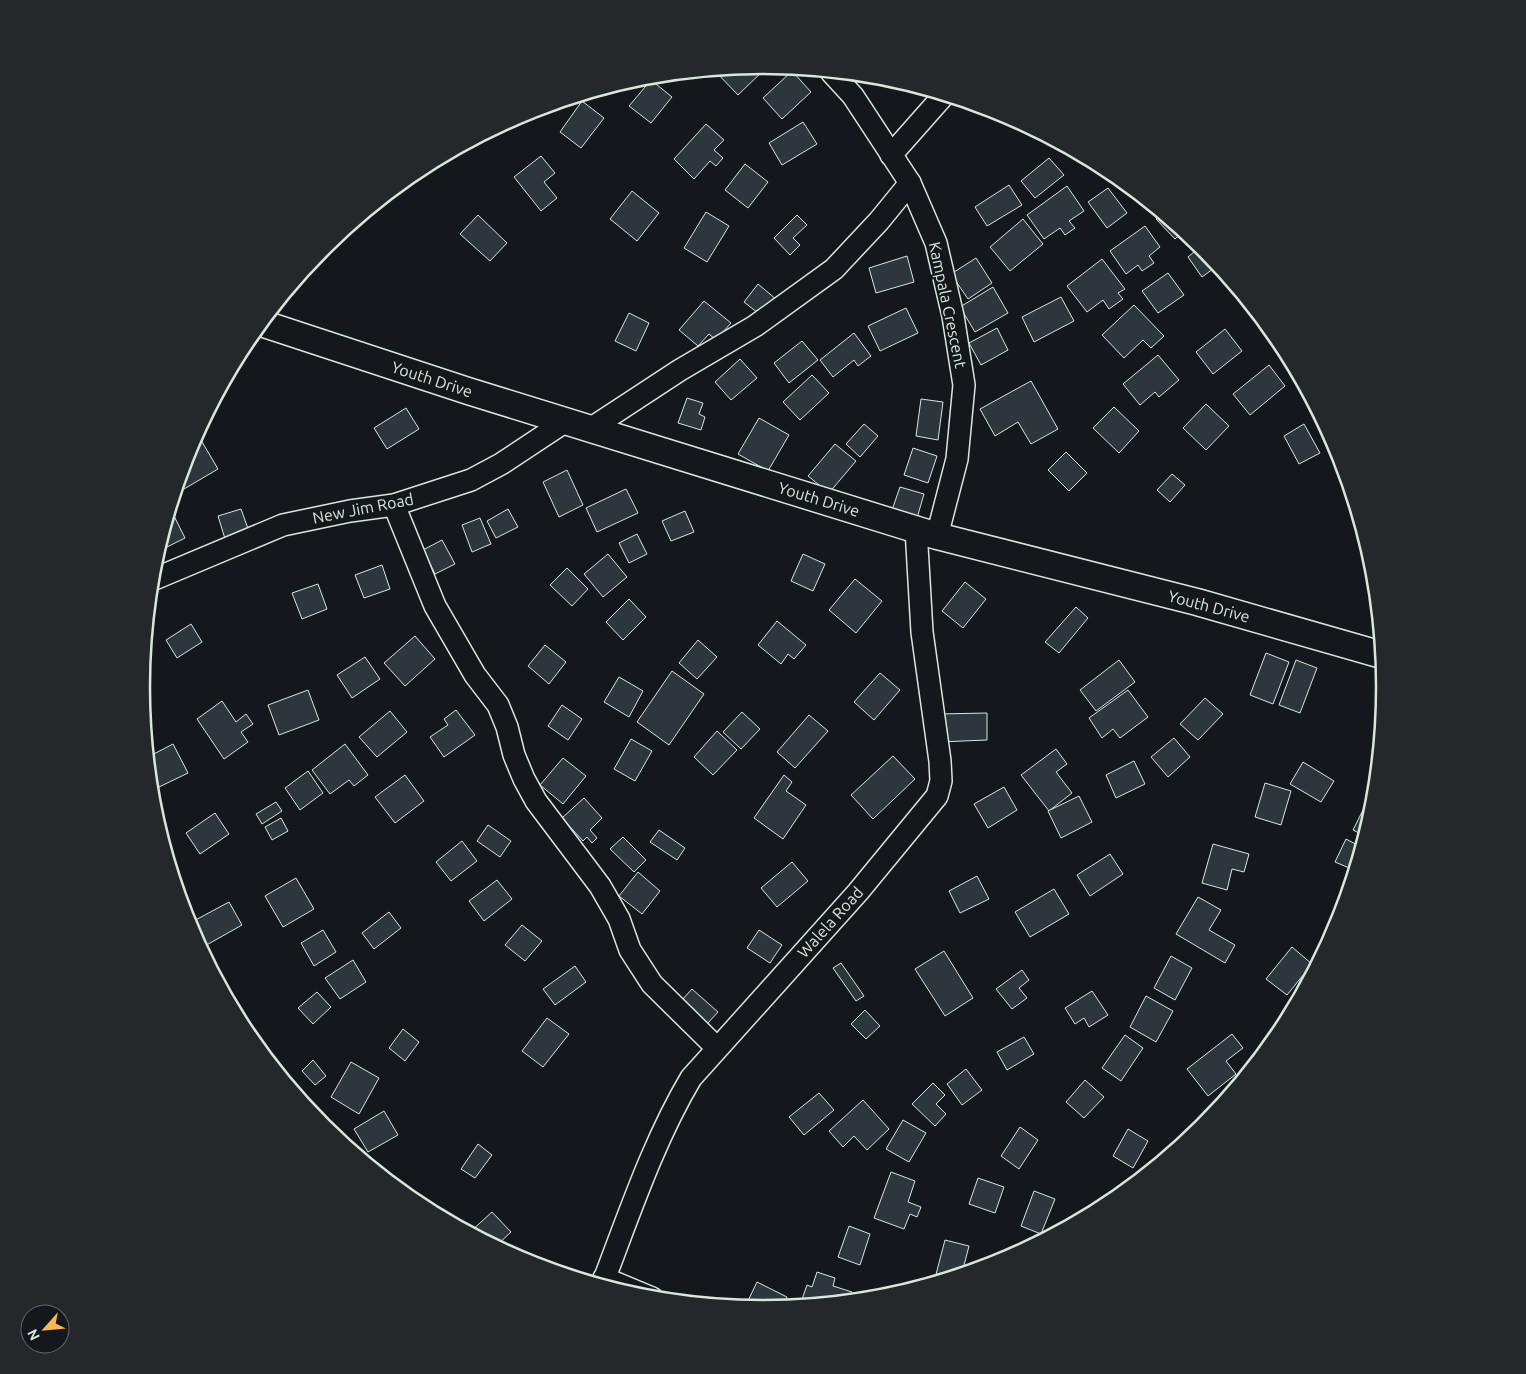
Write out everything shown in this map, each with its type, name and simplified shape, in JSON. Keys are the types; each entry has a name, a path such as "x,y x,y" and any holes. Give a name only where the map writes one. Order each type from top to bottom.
{"street":[{"name":"Kampala Crescent","path":"837,78 853,96 910,183 936,243 953,316 964,385 957,459 927,533"},
{"path":"891,155 940,100"},
{"name":"New Jim Road","path":"160,576 283,524 350,511 394,505 471,480 578,425 680,370 754,326 834,269 910,183"},
{"name":"Youth Drive","path":"268,324 468,391 927,533 1197,602 1375,653"},
{"path":"394,505 435,606 475,675 498,705 507,726 514,755 536,801 600,886 619,919 630,950 652,984 717,1048"},
{"name":"Walela Road","path":"604,1279 673,1108 691,1078 858,892 937,796 941,781 940,761 922,632 927,533"}],"building":[{"path":"760,74 738,95 719,75"},
{"path":"788,75 795,75 811,92 782,119 763,98"},
{"path":"656,84 672,97 651,123 629,106 646,85"},
{"path":"582,101 604,118 581,148 560,132"},
{"path":"803,122 817,144 782,165 769,143"},
{"path":"706,124 724,140 714,150 723,158 716,166 710,161 694,179 674,159"},
{"path":"541,156 555,173 544,182 557,198 541,211 514,177"},
{"path":"1049,158 1064,175 1035,198 1021,181"},
{"path":"745,164 768,182 748,208 725,190"},
{"path":"1009,185 1022,205 987,226 975,207"},
{"path":"1067,186 1084,211 1069,221 1075,228 1065,235 1060,228 1044,239 1027,215"},
{"path":"1108,188 1127,213 1107,228 1088,202"},
{"path":"632,191 659,213 637,241 610,219"},
{"path":"706,212 729,226 707,262 684,248"},
{"path":"478,215 507,243 490,261 460,234"},
{"path":"797,215 807,225 793,238 800,245 790,255 774,238"},
{"path":"1157,218 1178,236 1175,239 1156,219"},
{"path":"1023,219 1043,244 1010,271 990,247"},
{"path":"1145,226 1160,247 1149,256 1154,263 1142,271 1138,265 1126,274 1110,251"},
{"path":"1195,251 1212,270 1202,277 1188,257"},
{"path":"907,256 914,282 876,293 869,268"},
{"path":"976,258 992,283 968,299 951,274"},
{"path":"1102,259 1125,289 1118,293 1123,299 1109,309 1103,300 1087,312 1067,286"},
{"path":"1168,273 1184,295 1158,313 1142,291"},
{"path":"758,284 777,300 763,317 744,302"},
{"path":"993,287 1008,313 975,332 960,307"},
{"path":"1061,297 1074,321 1034,342 1022,317"},
{"path":"704,301 731,323 716,340 709,334 698,346 679,330"},
{"path":"1134,305 1164,336 1151,348 1143,340 1124,358 1102,335"},
{"path":"906,308 918,333 880,351 868,326"},
{"path":"629,313 649,323 636,351 615,341"},
{"path":"997,328 1008,350 981,365 969,343"},
{"path":"1225,329 1242,351 1213,374 1196,352"},
{"path":"854,333 871,356 858,366 854,360 833,377 820,360"},
{"path":"802,341 818,360 789,383 774,363"},
{"path":"1158,355 1179,380 1159,397 1155,392 1140,405 1123,384"},
{"path":"740,359 757,378 731,400 715,382"},
{"path":"1269,365 1285,386 1250,415 1233,394"},
{"path":"812,375 829,393 800,420 783,402"},
{"path":"1031,381 1058,429 1031,444 1018,422 995,436 980,409"},
{"path":"687,398 703,403 699,414 705,417 701,430 678,423"},
{"path":"921,399 943,402 938,440 916,436"},
{"path":"1206,404 1229,426 1206,450 1183,428"},
{"path":"1114,407 1139,431 1119,453 1093,428"},
{"path":"406,408 419,429 387,449 374,428"},
{"path":"759,418 789,435 768,471 738,454"},
{"path":"864,424 878,436 860,457 846,444"},
{"path":"1304,424 1320,453 1299,464 1284,436"},
{"path":"201,441 218,469 184,489 183,487"},
{"path":"835,444 856,461 829,493 808,476"},
{"path":"913,448 937,456 928,483 904,475"},
{"path":"1066,452 1087,473 1069,491 1048,470"},
{"path":"567,470 583,505 559,517 543,482"},
{"path":"1172,474 1185,485 1170,502 1157,490"},
{"path":"900,487 924,494 917,518 892,510"},
{"path":"626,489 638,513 597,532 586,508"},
{"path":"241,509 250,534 226,542 218,516"},
{"path":"508,509 518,527 496,538 487,521"},
{"path":"685,511 694,532 671,541 662,521"},
{"path":"174,517 185,538 167,547"},
{"path":"480,518 491,544 472,552 462,525"},
{"path":"637,534 647,554 629,563 619,543"},
{"path":"442,540 455,564 435,574 423,550"},
{"path":"608,554 627,577 603,597 584,574"},
{"path":"803,554 825,564 813,591 791,581"},
{"path":"382,565 390,589 364,598 355,575"},
{"path":"567,568 588,589 572,606 550,585"},
{"path":"855,579 882,601 856,633 829,610"},
{"path":"965,582 986,599 963,628 942,611"},
{"path":"318,584 327,609 302,619 292,593"},
{"path":"629,599 646,617 623,640 606,622"},
{"path":"1076,607 1088,618 1059,653 1045,642"},
{"path":"777,621 806,645 794,659 788,654 781,664 758,645"},
{"path":"191,624 202,642 177,658 166,640"},
{"path":"415,636 435,659 405,686 384,663"},
{"path":"698,640 717,657 697,679 679,663"},
{"path":"545,645 566,662 549,684 528,666"},
{"path":"1266,653 1289,662 1273,704 1250,695"},
{"path":"365,657 380,679 352,698 337,675"},
{"path":"1119,660 1135,682 1096,711 1080,690"},
{"path":"1296,660 1317,668 1300,713 1279,705"},
{"path":"672,671 704,694 669,745 637,722"},
{"path":"880,673 900,690 874,720 854,702"},
{"path":"619,677 643,691 629,717 604,702"},
{"path":"308,690 319,720 279,735 268,705"},
{"path":"1128,690 1148,717 1120,738 1113,729 1102,738 1089,718"},
{"path":"1205,698 1223,714 1198,740 1180,724"},
{"path":"222,701 236,722 246,714 253,724 241,732 248,742 224,759 197,719"},
{"path":"562,705 582,719 568,740 548,726"},
{"path":"456,710 475,735 444,757 430,737 448,725 444,719"},
{"path":"390,711 407,732 377,757 359,737"},
{"path":"742,712 760,729 741,749 723,732"},
{"path":"987,713 987,740 939,742 938,714"},
{"path":"809,715 828,731 795,768 777,752"},
{"path":"717,731 737,750 713,775 694,757"},
{"path":"1174,738 1190,757 1168,777 1151,757"},
{"path":"631,739 652,751 635,781 614,769"},
{"path":"173,744 188,773 159,787 154,754"},
{"path":"345,744 368,775 354,786 349,780 330,794 312,770"},
{"path":"1056,749 1067,764 1056,772 1072,793 1049,811 1021,775"},
{"path":"893,756 915,779 873,819 851,795"},
{"path":"563,758 586,776 563,804 540,785"},
{"path":"1134,761 1145,784 1116,798 1106,775"},
{"path":"1303,762 1334,781 1321,802 1290,784"},
{"path":"308,771 323,793 300,810 285,788"},
{"path":"405,775 424,801 395,823 375,797"},
{"path":"784,775 792,782 786,791 806,805 783,839 754,818"},
{"path":"1265,783 1291,791 1281,825 1255,817"},
{"path":"1004,787 1017,810 988,828 974,804"},
{"path":"1079,796 1092,822 1061,838 1048,811"},
{"path":"584,798 602,818 590,830 597,838 592,843 587,837 583,841 562,818"},
{"path":"276,802 282,811 262,824 256,814"},
{"path":"1364,809 1358,833 1353,830"},
{"path":"215,813 229,834 200,854 186,833"},
{"path":"281,818 288,831 272,840 265,827"},
{"path":"488,825 511,841 500,857 477,841"},
{"path":"659,830 685,848 677,860 650,842"},
{"path":"623,837 646,860 634,872 610,849"},
{"path":"1346,839 1355,844 1349,868 1335,862"},
{"path":"462,841 477,861 451,881 436,862"},
{"path":"1213,844 1249,854 1244,872 1232,869 1227,890 1202,883"},
{"path":"1110,854 1123,874 1090,896 1077,875"},
{"path":"792,862 808,881 777,907 761,888"},
{"path":"638,872 660,891 642,914 619,896"},
{"path":"977,876 989,899 960,913 949,891"},
{"path":"296,878 314,909 283,927 265,896"},
{"path":"497,880 512,899 484,921 469,901"},
{"path":"1054,889 1069,914 1030,937 1015,912"},
{"path":"1198,897 1221,910 1209,930 1235,945 1225,963 1176,934"},
{"path":"229,902 242,925 207,945 195,920"},
{"path":"389,912 401,928 374,949 362,933"},
{"path":"522,925 542,941 525,961 505,945"},
{"path":"323,930 336,952 314,966 301,943"},
{"path":"759,930 782,945 770,963 747,948"},
{"path":"1292,947 1311,963 1287,995 1266,979"},
{"path":"944,951 973,998 945,1016 915,969"},
{"path":"1171,956 1192,968 1175,1000 1154,988"},
{"path":"353,960 366,982 340,999 325,978"},
{"path":"841,963 864,996 856,1001 833,968"},
{"path":"575,966 586,982 555,1005 543,989"},
{"path":"1022,970 1029,980 1019,988 1027,998 1012,1009 996,989"},
{"path":"692,989 718,1012 707,1024 681,1001"},
{"path":"1092,991 1108,1015 1089,1027 1084,1018 1075,1024 1065,1008"},
{"path":"317,992 331,1007 313,1024 298,1008"},
{"path":"1146,996 1173,1011 1156,1042 1130,1027"},
{"path":"865,1010 880,1026 866,1039 851,1024"},
{"path":"547,1018 569,1034 543,1067 522,1051"},
{"path":"403,1029 419,1042 405,1061 389,1048"},
{"path":"1232,1034 1243,1048 1226,1061 1236,1074 1208,1096 1187,1069"},
{"path":"1125,1035 1143,1048 1121,1081 1102,1068"},
{"path":"1024,1037 1034,1054 1007,1070 997,1052"},
{"path":"313,1060 326,1076 315,1085 302,1071"},
{"path":"351,1062 379,1078 359,1114 331,1097"},
{"path":"966,1069 982,1090 962,1105 947,1084"},
{"path":"1085,1080 1104,1097 1084,1118 1066,1102"},
{"path":"933,1083 945,1095 936,1104 946,1114 935,1126 912,1104"},
{"path":"819,1093 834,1110 804,1135 789,1117"},
{"path":"863,1100 889,1129 867,1150 854,1136 843,1147 829,1131"},
{"path":"384,1111 398,1135 368,1152 354,1129"},
{"path":"903,1120 926,1133 909,1162 886,1149"},
{"path":"1020,1127 1038,1140 1019,1169 1001,1156"},
{"path":"1128,1129 1148,1141 1133,1168 1113,1156"},
{"path":"478,1144 492,1155 475,1178 461,1169"},
{"path":"891,1172 915,1181 908,1202 921,1207 917,1217 910,1214 904,1229 874,1218"},
{"path":"978,1178 1004,1187 995,1213 969,1204"},
{"path":"1034,1191 1055,1199 1041,1233 1021,1226"},
{"path":"492,1212 511,1232 501,1241 475,1228"},
{"path":"849,1226 870,1234 860,1265 838,1257"},
{"path":"945,1240 969,1246 964,1267 936,1275"},
{"path":"817,1272 835,1278 833,1286 852,1292 843,1295 802,1299 807,1285 812,1287"},
{"path":"757,1282 787,1297 786,1299 749,1300"}]}
